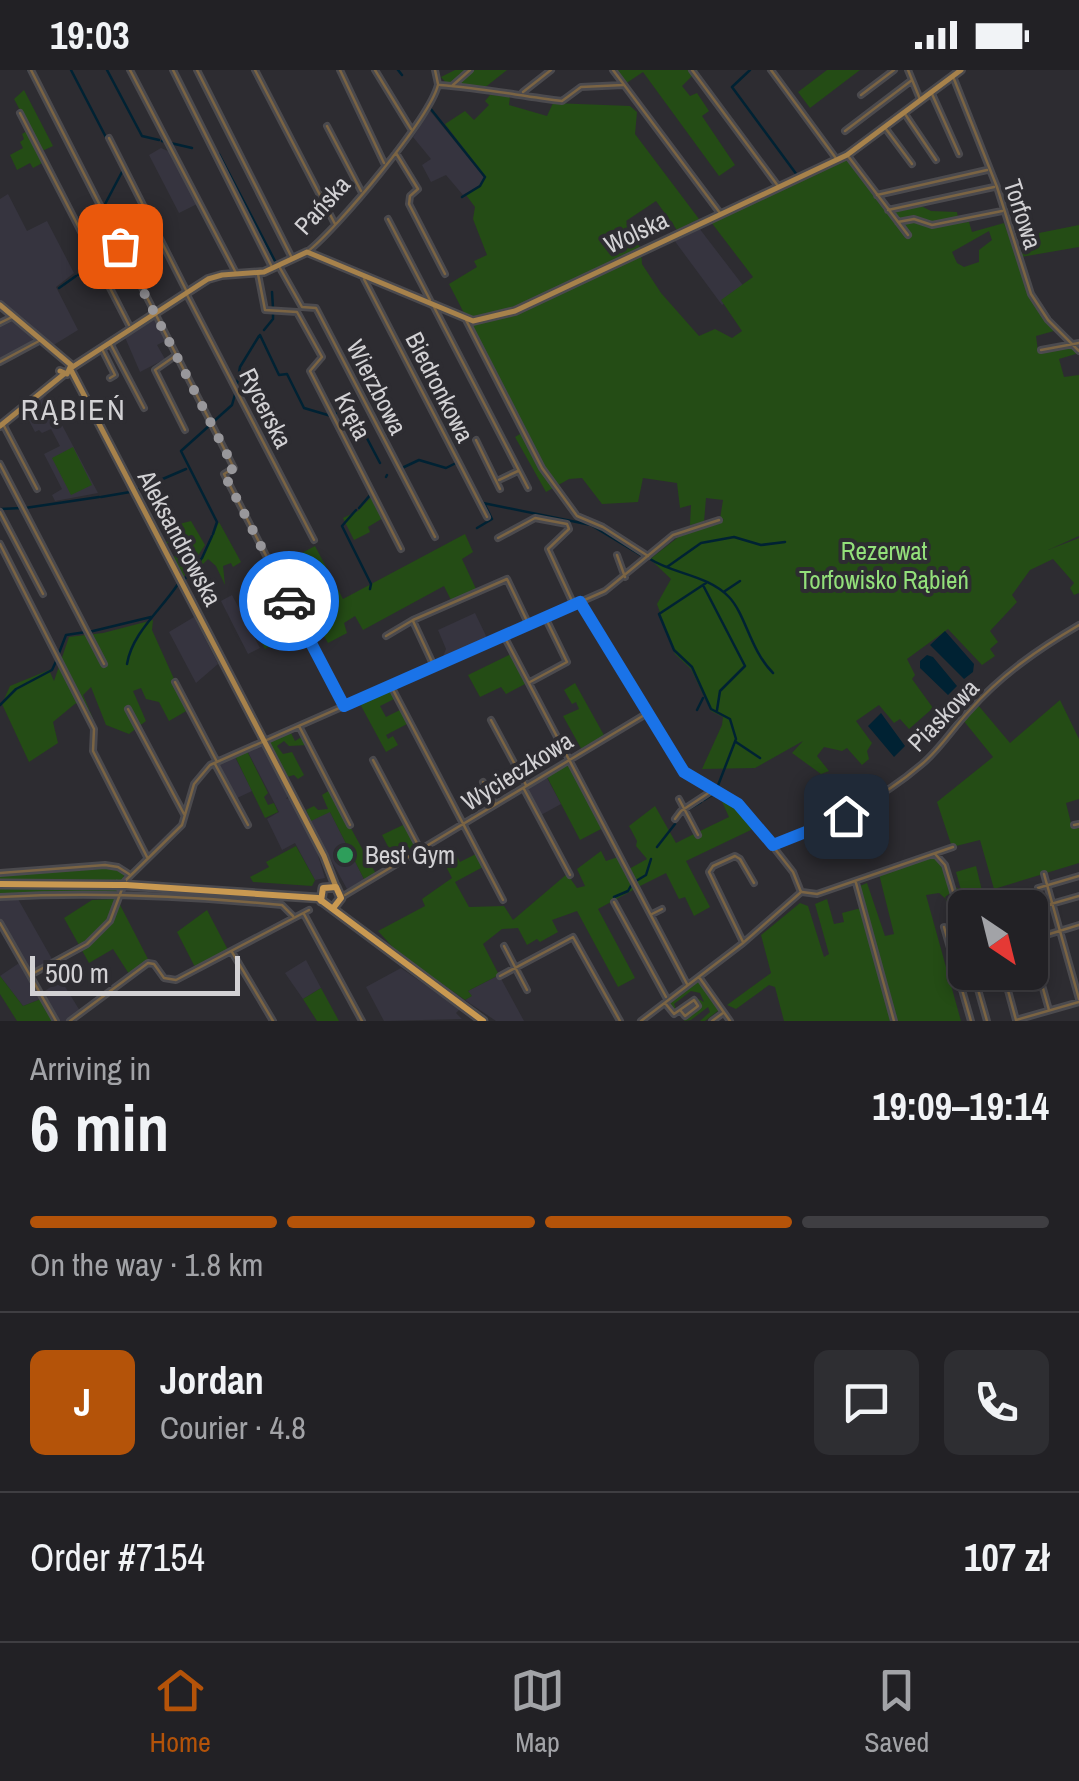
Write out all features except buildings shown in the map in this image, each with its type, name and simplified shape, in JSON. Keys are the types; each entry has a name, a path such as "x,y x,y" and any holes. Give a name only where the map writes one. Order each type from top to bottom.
{"main road":[{"path":"0,884 116,885 297,895 322,902 338,897"},
{"path":"322,902 324,888"},
{"path":"297,895 324,888 338,897 348,920 368,938 483,1021"}],"street":[{"path":"30,70 234,468 224,474 344,706"},
{"path":"130,70 237,274"},
{"path":"173,70 276,268"},
{"path":"198,70 293,259"},
{"path":"255,70 335,224"},
{"path":"340,70 385,164"},
{"path":"375,70 412,130"},
{"path":"434,70 438,85 562,101 581,87 623,85"},
{"path":"450,86 470,70"},
{"path":"522,93 551,70"},
{"path":"613,70 721,214"},
{"path":"692,70 779,187"},
{"path":"771,70 838,160"},
{"path":"861,95 894,70"},
{"path":"908,70 921,100"},
{"name":"Wolska","path":"466,319 487,320 515,312 848,155 956,72"},
{"name":"Torfowa","path":"956,72 1036,304 1079,351"},
{"path":"845,130 912,80"},
{"name":"Pańska","path":"1,425 66,368 186,292 215,276 258,274 307,252 395,152 438,85"},
{"path":"931,92 959,154"},
{"path":"904,113 936,160"},
{"path":"20,114 130,328"},
{"path":"328,126 362,192"},
{"path":"885,128 912,164"},
{"name":"Rycerska","path":"109,138 314,540"},
{"path":"395,152 418,189 410,196 409,204 445,274"},
{"path":"848,155 908,235"},
{"path":"877,194 990,170"},
{"path":"888,210 997,187"},
{"path":"898,222 914,219 932,226 1004,210"},
{"path":"388,219 528,488"},
{"path":"307,252 466,319 542,468 580,518 604,527 649,557"},
{"name":"Wierzbowa","path":"276,268 302,308 316,308 435,537"},
{"name":"Biedronkowa","path":"361,273 487,517"},
{"name":"Kręta","path":"258,274 266,310 297,312 322,358 310,371 401,549"},
{"name":"Aleksandrowska","path":"0,305 66,368 81,392 327,861 338,897"},
{"path":"0,323 13,316"},
{"path":"0,362 40,341"},
{"path":"109,341 144,408"},
{"path":"1041,350 1079,343"},
{"path":"101,347 115,375 110,378"},
{"path":"176,355 155,370 186,430"},
{"path":"1,425 37,490"},
{"path":"476,440 500,489"},
{"path":"0,464 104,664"},
{"path":"498,480 518,471"},
{"path":"0,512 43,594"},
{"path":"498,538 536,518 567,524 568,529 548,549 574,604"},
{"path":"32,974 92,939 110,921 118,894 130,875 178,830 194,784 215,762 606,591 673,536 719,520"},
{"path":"0,544 94,729 94,751 148,858"},
{"path":"617,555 625,577"},
{"path":"386,636 413,620 508,579 529,624"},
{"path":"580,602 684,772 728,796 746,812 797,878 801,892"},
{"path":"528,682 567,662 544,616"},
{"path":"413,620 434,666"},
{"name":"Piaskowa","path":"773,845 838,821 904,778 1014,668 1079,625"},
{"path":"504,635 687,984"},
{"path":"175,682 248,826"},
{"path":"390,685 503,900"},
{"path":"128,709 186,815"},
{"name":"Wycieczkowa","path":"338,897 647,713"},
{"path":"491,720 570,876"},
{"path":"298,725 350,825"},
{"path":"374,760 420,848"},
{"path":"483,782 496,805"},
{"path":"675,819 684,808 714,790"},
{"path":"679,799 698,835"},
{"path":"801,892 814,895 953,847"},
{"path":"935,854 944,862 952,890"},
{"path":"743,943 709,872 734,856 740,859 754,883"},
{"path":"324,888 329,880 327,861"},
{"path":"0,874 111,866 130,875"},
{"path":"1008,990 1016,1020 1079,1001 1044,874"},
{"path":"1038,888 1079,876"},
{"path":"855,881 894,1021"},
{"path":"642,1021 743,943 801,892"},
{"path":"0,897 118,894 282,905 293,916"},
{"path":"1048,905 1079,896"},
{"path":"614,902 674,1014 694,1000 698,1006 685,1016 680,1010"},
{"path":"651,915 662,909"},
{"path":"70,1021 148,962 164,978 174,980 310,910"},
{"path":"303,912 362,1021"},
{"path":"0,923 56,1021"},
{"path":"1048,935 1079,926"},
{"path":"944,927 971,1021"},
{"path":"500,976 573,937 620,1021"},
{"path":"504,946 527,990"},
{"path":"232,951 273,1021"},
{"path":"1069,964 1079,960"},
{"path":"698,976 730,1021"},
{"path":"978,990 987,1021"},
{"path":"1043,990 1049,1010"},
{"path":"686,1005 691,1012"},
{"path":"712,1021 724,1012"}],"shaded area":[{"path":"430,111 484,177 480,185 463,195 446,175 431,182 422,165 431,159 413,137"},
{"path":"161,148 170,152 197,204 179,213 149,155"},
{"path":"8,194 27,231 47,221 74,273 56,287 78,330 52,346 0,301 0,199"},
{"path":"699,228 745,288 722,305 674,240"},
{"path":"154,316 167,340 157,345 165,359 140,372 124,335"},
{"path":"13,321 33,339 0,360 0,327"},
{"path":"45,393 98,493 55,501 52,495 62,489 44,454 60,446 51,429 35,432 24,411"},
{"path":"232,595 260,648 248,654 221,601"},
{"path":"475,613 488,640 442,659 446,649 438,630"},
{"path":"194,617 218,664 196,683 169,632"},
{"path":"258,745 315,846 325,878 315,880 295,843 282,850 267,819 279,812 247,750"},
{"path":"234,755 252,791 235,799 217,764"},
{"path":"546,776 561,804 541,815 526,789"},
{"path":"329,810 365,881 347,889 309,820"},
{"path":"18,899 52,959 31,971 0,920 0,900"},
{"path":"306,960 321,988 303,999 285,973"},
{"path":"22,961 41,999 23,1006 0,976"},
{"path":"401,968 460,1009 456,1013 462,1019 384,1021 366,987"},
{"path":"499,975 524,1021 496,1021 465,1000 471,996 468,991"},
{"path":"61,980 80,1011 66,1021 58,1021 42,993"}],"green space":[{"path":"455,70 468,70 467,76 472,70 507,70 483,89 456,86 459,81 447,84 441,77"},
{"path":"615,70 698,70 682,86 690,96 697,93 709,111 702,116 735,165 719,176 643,72 625,84"},
{"path":"827,70 860,70 810,108 798,92"},
{"path":"24,90 53,146 42,151 14,99"},
{"name":"Rezerwat Torfowisko Rąbień","path":"490,95 510,96 509,105 547,116 553,103 630,106 637,112 635,134 699,219 677,230 656,201 626,221 641,249 642,264 661,293 699,336 715,329 732,338 742,331 721,300 753,277 711,222 847,159 885,211 919,205 931,211 957,212 959,223 969,222 972,232 1004,223 1032,298 1054,331 1036,336 1038,351 1071,346 1079,353 1059,359 1064,377 1079,375 1079,536 1048,550 1079,538 1079,593 1074,595 1070,588 1074,583 1053,559 1030,570 1012,595 1017,602 990,631 998,642 990,649 995,656 982,665 948,629 907,659 915,675 912,679 933,708 909,729 900,719 894,723 879,705 856,721 872,743 867,751 869,759 862,765 847,748 842,751 824,747 817,756 829,771 821,774 792,753 803,741 755,768 702,769 723,717 711,711 691,669 675,654 657,604 671,579 650,559 681,535 724,519 720,519 723,500 706,498 704,522 690,525 691,505 680,508 677,483 643,478 638,502 602,504 582,478 569,479 546,492 515,437 525,431 449,284 477,267 474,261 487,255 473,219 475,207 466,195 480,187 486,177 445,124 465,111 474,120 489,105 485,101","holes":["989,231 992,240 979,250 979,262 964,267 957,263 952,252"]},
{"path":"27,131 44,162 33,168 30,163 17,170 10,155 23,148 20,142"},
{"path":"1079,225 1079,247 1021,257 1018,248 1040,243 1039,233"},
{"path":"73,447 92,485 71,495 52,458"},
{"path":"372,496 383,518 368,527 370,532 354,540 343,518 358,511"},
{"path":"191,521 205,545 183,578 173,557 185,549 180,537 166,544 171,526"},
{"path":"219,522 241,562 233,567 231,563 223,566 225,585 208,559 187,580 204,555"},
{"path":"465,534 473,552 462,559 476,589 451,600 444,586 363,630 355,616 344,623 347,633 328,643 308,608 313,606 291,569 306,561 302,553 315,546 343,599"},
{"path":"256,597 279,641 265,649 242,605"},
{"path":"153,620 152,630 188,710 169,721 159,702 146,699 141,688 133,691 146,721 129,734 106,725 91,687 83,695 97,728 76,703 53,722 58,743 29,762 2,704 10,686 49,670 54,681 69,637"},
{"path":"511,654 527,683 506,694 501,687 480,697 468,675"},
{"path":"575,683 605,737 582,750 563,716 579,709 564,690"},
{"path":"390,687 396,698 380,706 386,717 402,709 409,723 386,735 388,739 393,736 398,745 386,752 359,702"},
{"path":"1060,700 1079,739 1079,799 1066,803 1072,827 1079,825 1079,863 994,889 980,840 952,847 937,802 993,757 963,720 978,705 1010,743"},
{"path":"290,731 295,741 303,736 307,745 289,746 284,741 277,746 283,754 292,752 304,775 298,779 294,775 287,777 269,743"},
{"path":"247,751 268,793 264,797 268,805 274,803 278,812 265,818 235,756"},
{"path":"569,761 603,828 580,840 546,775"},
{"path":"330,790 376,874 365,881 330,812 311,821 306,810 314,806 318,810 328,809 322,795"},
{"path":"718,793 748,816 750,826 755,828 686,861 710,907 694,916 685,897 679,899 666,873 638,887 629,869 647,859 636,846 629,826 655,806 676,843 696,833 699,837 698,832 729,817"},
{"path":"405,824 416,845 395,860 382,835"},
{"path":"296,846 315,880 312,886 253,882 250,877 269,867 266,862"},
{"path":"453,848 460,862 476,854 483,867 455,882 469,907 504,906 513,920 567,874 577,888 585,886 577,869 601,851 606,861 618,857 635,889 598,909 635,978 618,987 577,911 552,920 558,932 540,942 537,939 527,945 518,928 502,929 483,944 499,975 468,991 472,996 465,1000 398,953 378,931 425,906 422,899 452,878 440,855"},
{"path":"935,854 945,865 953,890 948,890 946,899 939,893 926,895 948,974 948,990 952,990 961,1021 784,1021 775,987 769,985 736,1009 727,1005 771,973 761,935 800,903 808,906 824,957 829,954 815,904 827,899 834,924 844,922 842,913 861,908 855,888 867,883 885,936 894,934 879,874"},
{"path":"976,866 982,890 961,890 956,872"},
{"path":"111,867 125,874 121,882 0,881 0,875"},
{"path":"0,888 119,888 117,893 0,895"},
{"path":"117,899 148,959 129,974 113,949 89,963 64,918 92,900"},
{"path":"207,910 228,950 204,961 197,971 177,932"},
{"path":"0,976 23,1006 41,999 54,1021 17,1021 0,994"},
{"path":"697,980 721,1012 700,1021 710,1012 708,1007 684,1021 686,1016 681,1010 693,1002 700,1006 695,997 704,1002 700,993 691,991 674,1004 676,1009 693,999 676,1011 668,1005"},
{"path":"321,988 339,1021 317,1021 303,999"}],"water":[{"path":"945,631 974,664 973,672 964,679 930,645"},
{"path":"927,655 957,686 948,695 920,668 920,661"},
{"path":"881,713 905,746 894,757 868,726"}],"waterway":[{"path":"28,70 43,97"},
{"path":"71,70 123,170 103,208"},
{"path":"107,70 142,136 159,140"},
{"path":"398,70 402,75"},
{"path":"750,70 732,87 797,175"},
{"path":"430,108 485,177 480,186 462,197"},
{"path":"162,141 192,148"},
{"path":"219,154 276,263"},
{"path":"124,172 131,184"},
{"path":"89,243 94,227"},
{"path":"78,275 88,266 88,248"},
{"path":"59,288 76,276"},
{"path":"272,292 273,308"},
{"path":"264,330 273,313"},
{"path":"260,335 279,375 287,374 304,408 331,416 345,442"},
{"path":"237,384 240,367 259,336"},
{"path":"213,422 232,405 236,391"},
{"path":"335,414 350,406 380,463"},
{"path":"210,425 181,451 217,522 213,534"},
{"path":"445,430 449,438"},
{"path":"451,442 460,461"},
{"path":"402,468 419,460 446,468 456,463"},
{"path":"461,464 476,492"},
{"path":"137,490 186,469"},
{"path":"101,497 130,492"},
{"path":"359,508 371,494"},
{"path":"478,494 483,503 591,525 644,557"},
{"path":"25,508 99,497"},
{"path":"477,528 492,519 485,505"},
{"path":"1,509 21,508"},
{"path":"356,510 342,526 370,589"},
{"path":"184,580 202,558 212,536"},
{"path":"667,567 701,543 734,537 761,545 785,542"},
{"path":"650,559 701,579 729,597 773,673"},
{"path":"725,591 740,581"},
{"path":"706,583 659,614 674,650 692,667 711,709 730,719 736,739 717,788"},
{"path":"127,664 141,632 178,584"},
{"path":"704,587 745,666 720,691 717,710"},
{"path":"89,632 151,617"},
{"path":"59,653 66,635 86,632"},
{"path":"0,705 16,689 52,670 58,657"},
{"path":"697,710 703,698"},
{"path":"736,742 760,758"},
{"path":"704,800 715,793"},
{"path":"689,809 701,802"},
{"path":"657,847 675,824"},
{"path":"636,881 646,875 651,859"},
{"path":"614,897 628,891 632,884"}],"way so far":[{"path":"120,246 234,468 224,474 289,601"}],"place":[{"name":"Best Gym","path":"345,855"}],"district":[{"name":"RĄBIEŃ","path":"74,409"}],"route":[{"path":"289,601 344,706 580,602 684,772 738,804 773,845 846,816"}]}
